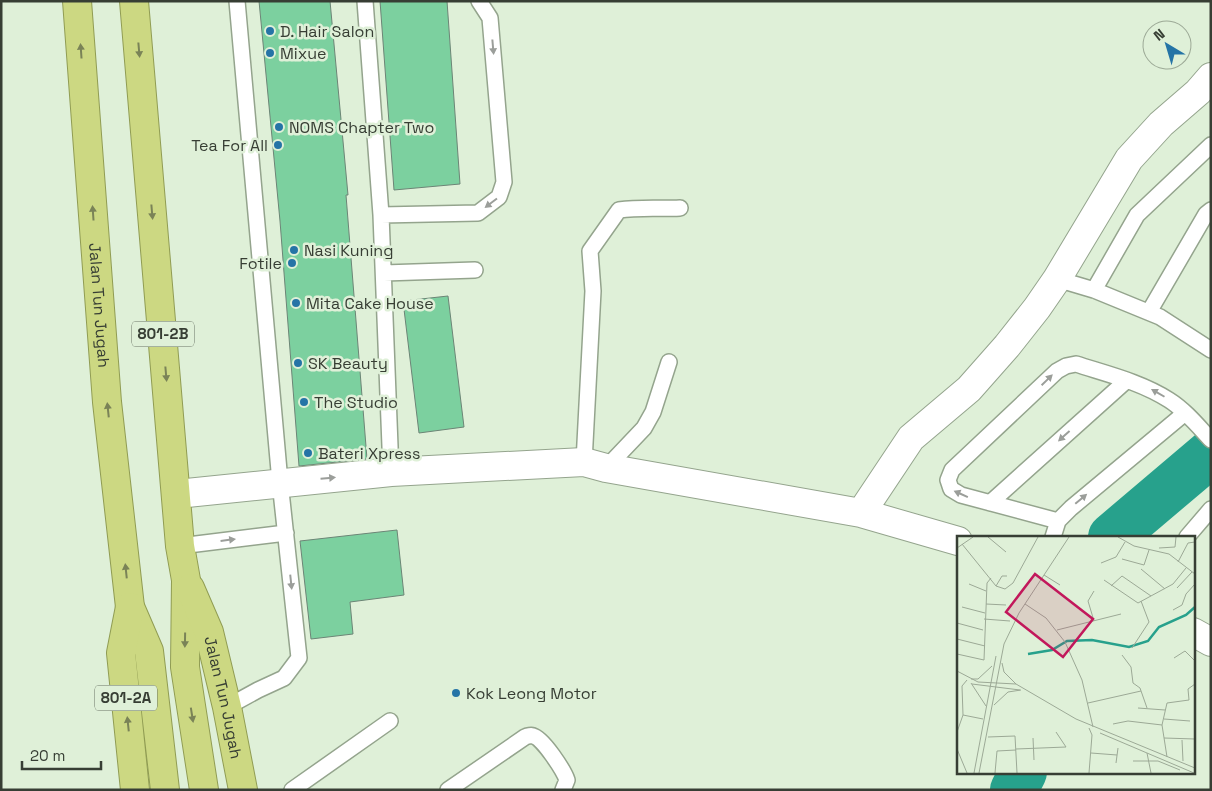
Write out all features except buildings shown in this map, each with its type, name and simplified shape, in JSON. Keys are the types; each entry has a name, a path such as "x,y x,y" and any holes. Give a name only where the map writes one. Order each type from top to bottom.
{"highway":[{"name":"Jalan Tun Jugah","path":"77,1 107,402 130,607 149,651 165,790"},
{"name":"Jalan Tun Jugah","path":"134,1 180,546 186,580 185,667 204,790"},
{"name":"Jalan Tun Jugah","path":"186,580 209,632 227,707 243,790"},
{"name":"Jalan Tun Jugah","path":"130,607 121,653 135,790"}],"street":[{"path":"860,514 912,438 968,389 1007,346 1057,280 1129,159 1161,124 1198,92 1211,77"},
{"path":"177,494 391,472 595,465 860,514 957,541"},
{"path":"1194,633 1211,642"}],"lane":[{"path":"227,707 284,678 299,658 280,482 237,1"},
{"path":"365,1 381,215 391,472"},
{"path":"381,215 478,213 499,197 504,182 490,18 479,1"},
{"path":"1094,290 1137,215 1211,145"},
{"path":"595,465 593,290 590,251 619,210 642,207 659,209 680,208"},
{"path":"1149,312 1209,214"},
{"path":"384,273 475,270"},
{"path":"1057,280 1094,290 1149,312 1209,344"},
{"path":"595,465 644,428 653,412 669,362"},
{"path":"1058,521 961,495 951,489 948,480 952,470 1057,371 1066,366 1076,364 1150,389 1185,413 1207,436"},
{"path":"990,503 1126,380"},
{"path":"1053,536 1058,521 1071,508 1185,413"},
{"path":"1188,536 1211,509"},
{"path":"180,546 286,533"},
{"path":"292,790 390,721"},
{"path":"448,790 525,737 533,735 540,739 565,773 567,780 563,790"}],"waterway":[{"path":"1113,536 1211,453"},
{"path":"1014,790 1022,774"}],"place":[{"name":"D. Hair Salon","path":"270,31"},
{"name":"Mixue","path":"270,53"},
{"name":"NOMS Chapter Two","path":"279,127"},
{"name":"Tea For All","path":"278,145"},
{"name":"Nasi Kuning","path":"294,250"},
{"name":"Fotile","path":"292,263"},
{"name":"Mita Cake House","path":"296,303"},
{"name":"SK Beauty","path":"298,363"},
{"name":"The Studio","path":"304,402"},
{"name":"Bateri Xpress","path":"308,453"},
{"name":"Kok Leong Motor","path":"456,693"}]}
